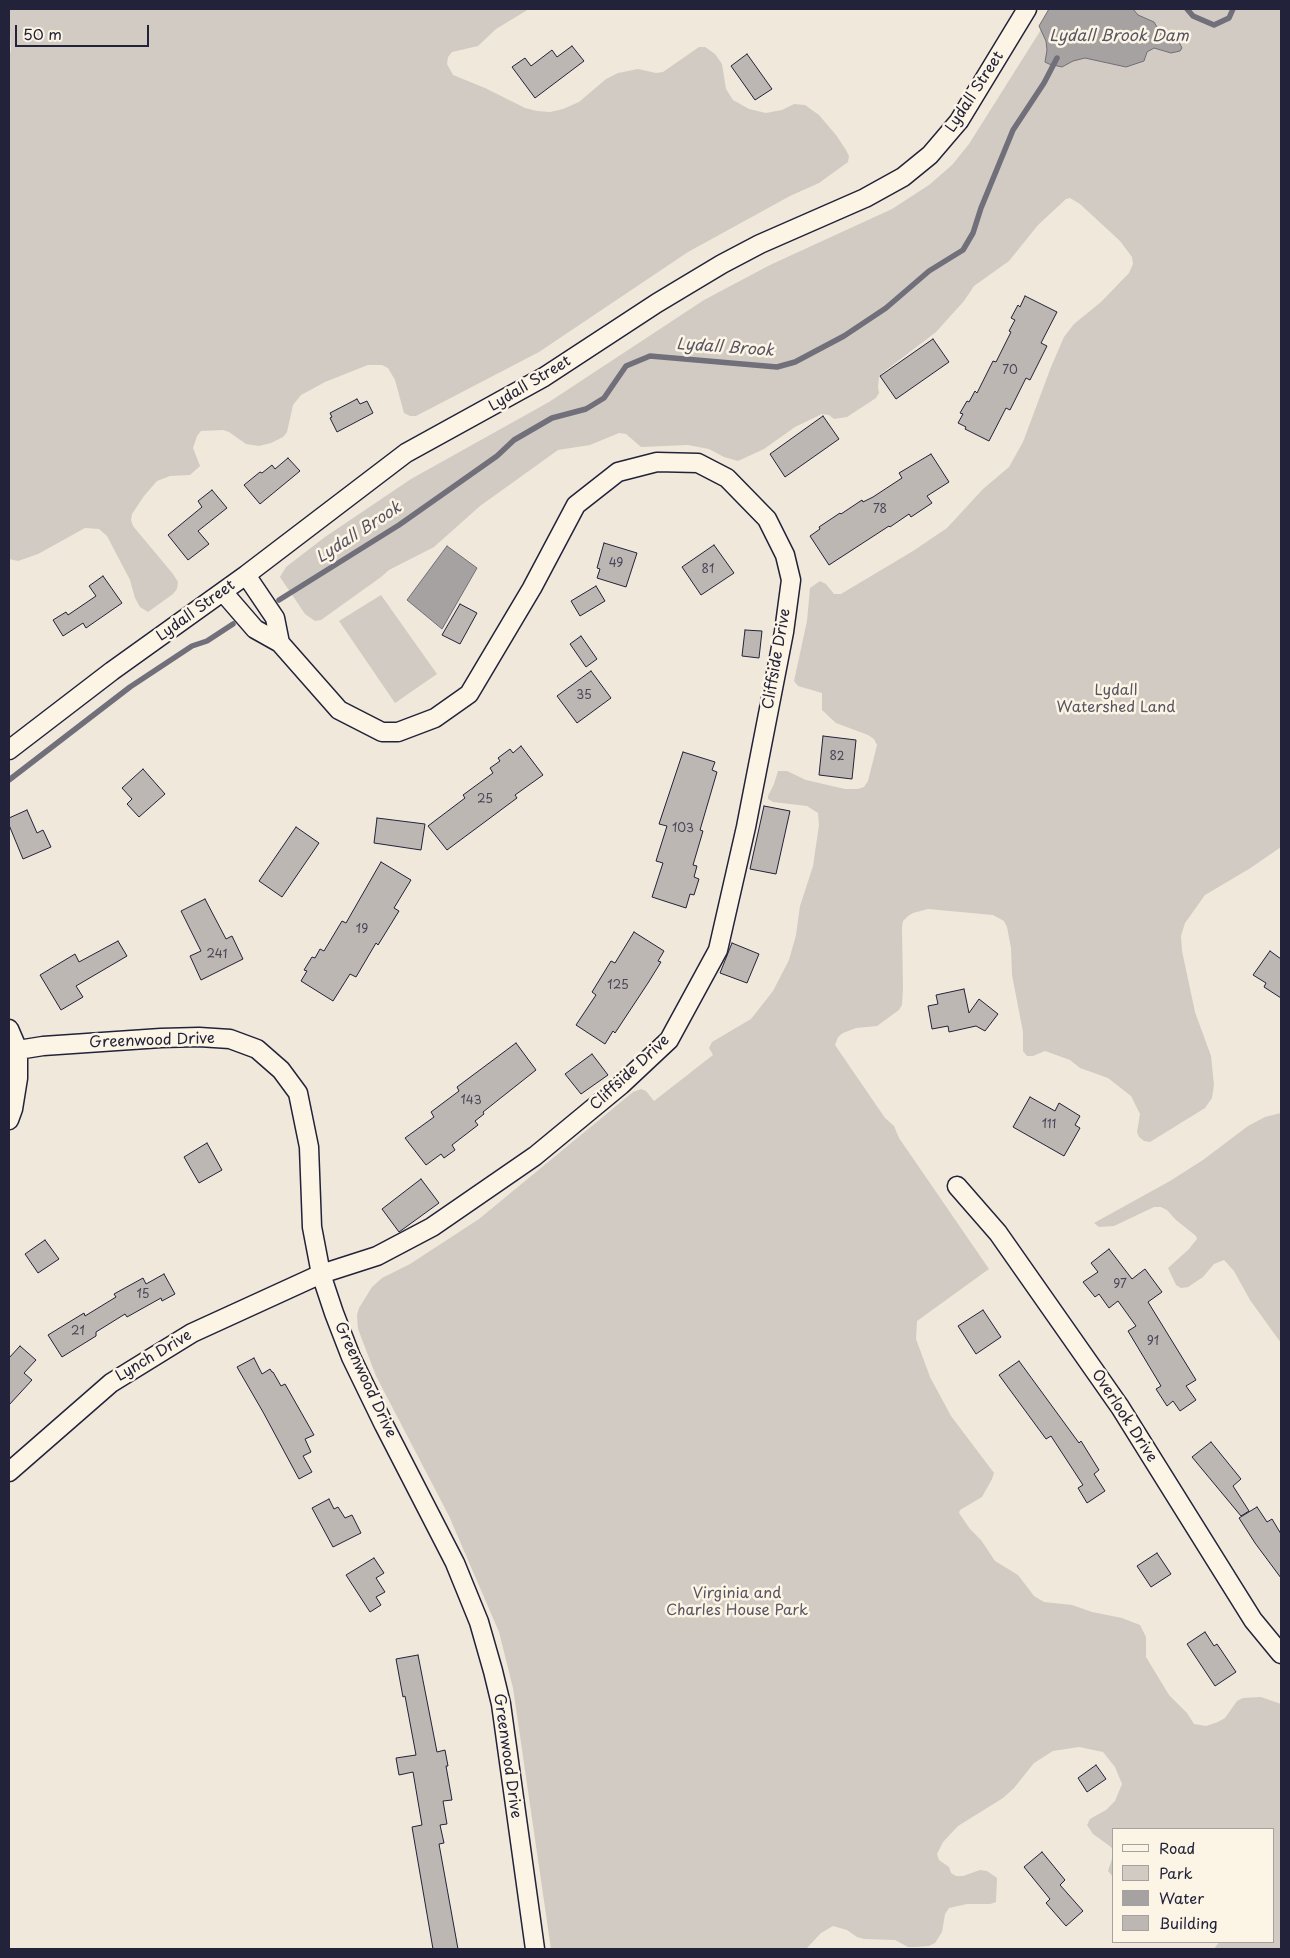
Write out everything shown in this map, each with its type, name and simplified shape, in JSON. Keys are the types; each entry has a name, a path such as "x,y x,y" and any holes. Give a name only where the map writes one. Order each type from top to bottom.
{"street":[{"name":"Lydall Street","path":"9,750 112,671 246,575 406,453 544,377 657,303 722,264 760,244 865,198 903,177 930,155 959,121 1027,9"},
{"name":"Cliffside Drive","path":"223,592 255,629 280,643 338,710 382,732 398,732 435,718 468,694 532,588 576,505 618,472 657,462 698,463 727,478 767,519 786,555 791,580 784,632 746,826 718,950 669,1040 621,1085 535,1156 432,1227 377,1256 322,1274"},
{"name":"Cliffside Drive","path":"246,575 275,618 280,643"},
{"path":"9,1029 18,1050 18,1078 13,1109 9,1120"},
{"name":"Greenwood Drive","path":"18,1050 43,1046 199,1037 230,1039 257,1049 280,1070 298,1093 309,1147 312,1227 322,1274 334,1313 351,1356 455,1563 479,1622 500,1704 535,1949"},
{"name":"Overlook Drive","path":"957,1186 998,1233 1120,1407 1253,1620 1281,1654"},
{"name":"Lynch Drive","path":"9,1472 111,1382 192,1333 322,1274"}],"green space":[{"path":"9,9 529,9 496,29 478,46 452,52 448,57 447,64 453,75 485,88 525,108 550,112 579,102 606,79 618,73 638,69 656,73 663,72 699,47 705,47 715,54 722,64 726,89 733,100 749,109 766,113 782,110 794,104 805,105 819,115 836,135 849,156 848,162 819,183 790,196 688,252 539,352 416,416 404,413 395,380 388,368 382,365 368,365 325,382 301,395 293,405 287,432 283,437 271,443 259,446 246,444 223,430 201,431 193,448 200,466 190,475 170,476 157,481 132,514 133,526 178,582 177,589 173,594 148,612 140,607 135,598 130,580 107,536 99,529 85,528 38,554 18,561 9,559 9,57 11,50"},
{"path":"1054,9 1281,9 1281,847 1249,869 1205,895 1185,923 1181,936 1182,951 1195,1012 1211,1056 1214,1085 1212,1098 1205,1108 1150,1142 1144,1141 1137,1132 1140,1114 1131,1096 1108,1078 1080,1068 1070,1060 1045,1051 1033,1056 1027,1056 1023,1051 1023,1032 1012,975 1011,948 1007,927 1004,921 993,915 928,909 908,916 903,921 902,927 902,1005 899,1010 877,1026 856,1028 843,1033 838,1037 835,1045 885,1118 894,1126 899,1138 989,1269 917,1321 916,1339 930,1377 951,1416 994,1473 982,1497 960,1510 959,1513 995,1561 1018,1575 1034,1596 1044,1602 1072,1605 1092,1612 1122,1618 1140,1625 1146,1637 1146,1657 1169,1695 1187,1713 1194,1724 1206,1726 1218,1722 1225,1718 1237,1701 1243,1698 1261,1697 1281,1704 1281,1949 1214,1949 1218,1943 1275,1943 1275,1828 1112,1828 1112,1849 1093,1834 1087,1825 1090,1819 1106,1810 1115,1801 1122,1784 1115,1767 1103,1752 1079,1747 1053,1751 1034,1763 1014,1788 1003,1798 958,1826 943,1842 937,1854 939,1860 949,1867 951,1873 956,1876 963,1876 980,1870 987,1871 997,1878 996,1902 990,1904 967,1904 949,1908 945,1914 942,1932 935,1943 929,1946 908,1947 895,1940 864,1939 857,1937 847,1930 833,1926 821,1933 806,1949 551,1949 513,1688 499,1632 449,1516 376,1376 358,1329 357,1315 359,1308 372,1287 382,1278 410,1264 479,1219 633,1092 641,1089 646,1091 654,1101 713,1055 709,1048 712,1042 751,1019 773,991 789,960 796,935 800,906 813,866 819,825 818,813 807,806 773,802 768,799 778,771 787,771 806,780 845,789 858,789 864,787 868,781 877,745 874,739 868,735 836,723 822,710 822,693 798,686 794,681 807,621 810,588 820,581 826,584 834,594 841,594 913,551 947,528 983,489 1009,467 1023,442 1064,337 1074,324 1101,302 1129,273 1133,264 1132,257 1120,241 1080,204 1070,198 1066,199 1038,225 1009,261 974,286 964,301 936,332 881,374 879,377 879,393 876,398 847,417 834,419 829,415 822,414 795,427 764,449 738,461 724,457 709,449 688,445 641,447 626,434 619,433 590,445 558,450 480,506 434,547 389,570 321,620 315,621 305,614 280,577 286,567 325,537 411,479 549,402 704,300 770,265 892,209 929,185 952,165 969,144"},
{"path":"381,595 437,674 395,703 339,621"},
{"path":"1281,1113 1281,1343 1250,1300 1234,1271 1224,1260 1214,1264 1203,1277 1188,1287 1181,1288 1176,1285 1168,1268 1197,1239 1167,1210 1161,1207 1154,1207 1114,1226 1099,1227 1094,1223 1170,1181 1203,1160 1248,1126 1265,1117"},
{"path":"1112,1859 1112,1876 1108,1871"}],"water":[{"name":"Lydall Brook Dam","path":"1049,9 1133,9 1138,15 1154,22 1161,34 1169,39 1178,40 1182,48 1180,51 1171,53 1154,48 1147,52 1144,61 1126,67 1085,58 1073,61 1062,67 1049,64 1045,62 1046,41 1039,26"},
{"path":"447,546 477,568 442,629 407,600"}],"building":[{"path":"572,46 584,61 535,98 512,67 525,58 531,66 552,50 557,57"},
{"path":"747,54 772,89 755,100 731,66"},
{"path":"1025,296 1057,312 1041,343 1047,346 1030,380 1026,378 1010,410 1006,408 989,441 965,429 966,427 958,423 963,414 960,413 975,391 977,393 993,361 996,362 1011,332 1009,331 1015,320 1011,318 1018,305 1020,307"},
{"path":"933,339 949,362 896,399 880,376"},
{"path":"357,399 360,404 367,401 373,413 337,432 330,418 332,417 330,413"},
{"path":"823,416 839,439 785,477 770,454"},
{"path":"931,454 949,482 927,496 932,503 911,517 909,514 889,526 829,565 810,536 820,529 819,527 840,513 862,500 863,502 873,497 902,478 899,473"},
{"path":"288,458 300,471 260,504 244,485 260,472 262,473 272,465 275,469"},
{"path":"212,490 227,508 198,531 209,544 188,560 168,535 202,507 198,501"},
{"path":"604,543 637,553 626,587 597,578 600,569 597,568"},
{"path":"714,545 734,573 701,595 682,567"},
{"path":"103,576 122,603 86,628 83,623 63,636 53,620 66,612 68,615 96,596 89,586"},
{"path":"596,586 605,601 580,616 571,601"},
{"path":"460,604 477,613 460,644 442,635"},
{"path":"745,630 762,631 759,658 742,656"},
{"path":"581,636 597,659 586,667 570,644"},
{"path":"591,671 611,698 577,723 557,696"},
{"path":"823,736 856,740 852,779 819,775"},
{"path":"521,746 543,775 515,795 517,798 447,850 428,826 465,798 463,795 493,773 490,768 500,761 498,758 510,749 513,753"},
{"path":"683,752 715,762 712,770 717,772 700,830 703,831 693,865 697,866 694,877 699,879 694,895 690,894 686,908 652,897 663,863 656,861 667,826 659,824"},
{"path":"143,769 165,794 139,817 127,804 132,799 122,788"},
{"path":"764,806 790,811 776,874 750,869"},
{"path":"27,810 37,833 43,830 51,847 23,859 9,825 9,818"},
{"path":"377,818 425,824 421,850 374,843"},
{"path":"296,827 319,843 282,897 259,881"},
{"path":"381,862 411,880 394,908 399,911 378,945 376,943 356,977 350,974 333,1001 301,981 307,971 304,970 312,957 315,958 320,949 324,951 342,921 346,923"},
{"path":"205,899 226,939 232,936 243,959 201,980 190,956 201,951 181,911"},
{"path":"634,932 664,951 658,961 661,962 648,983 615,1033 613,1031 605,1044 576,1025 596,995 592,992 611,961 615,963"},
{"path":"118,941 127,956 76,986 83,997 61,1010 40,975 75,954 79,962"},
{"path":"732,943 759,954 747,983 720,973"},
{"path":"1270,951 1281,959 1281,998 1264,987 1266,983 1253,975"},
{"path":"964,989 969,1013 979,999 998,1014 985,1031 976,1026 949,1032 948,1026 932,1029 928,1006 938,1004 936,995"},
{"path":"516,1043 536,1070 483,1112 484,1114 475,1121 478,1125 452,1145 455,1150 444,1158 441,1154 426,1165 405,1138 434,1117 431,1112 459,1091 457,1087"},
{"path":"592,1054 608,1075 581,1094 565,1074"},
{"path":"1030,1097 1055,1111 1059,1103 1080,1116 1075,1125 1080,1128 1064,1156 1013,1127"},
{"path":"207,1143 222,1170 199,1183 184,1157"},
{"path":"421,1179 439,1203 399,1232 382,1209"},
{"path":"45,1240 59,1259 38,1273 25,1254"},
{"path":"1109,1249 1132,1279 1145,1269 1162,1292 1148,1302 1196,1380 1186,1386 1196,1400 1180,1411 1173,1401 1167,1406 1156,1389 1161,1386 1128,1331 1136,1326 1118,1301 1109,1308 1099,1294 1095,1297 1083,1282 1098,1272 1091,1263"},
{"path":"164,1274 175,1294 162,1301 161,1298 127,1317 125,1314 96,1332 96,1336 62,1357 48,1335 84,1313 85,1316 116,1297 114,1294 143,1278 146,1284"},
{"path":"983,1310 1001,1337 976,1354 958,1326"},
{"path":"20,1346 36,1360 24,1373 32,1380 9,1405 9,1358"},
{"path":"254,1358 262,1374 270,1369 281,1386 285,1384 314,1435 305,1439 311,1452 303,1456 312,1472 299,1479 237,1367"},
{"path":"1019,1361 1079,1443 1081,1441 1099,1470 1094,1474 1105,1491 1087,1503 1078,1488 1083,1485 1051,1436 1046,1439 999,1375"},
{"path":"1211,1442 1241,1479 1233,1486 1249,1511 1241,1516 1192,1457"},
{"path":"329,1499 334,1509 338,1507 345,1518 352,1515 361,1533 333,1547 312,1508"},
{"path":"1257,1507 1267,1522 1272,1519 1281,1534 1281,1578 1239,1518"},
{"path":"1157,1553 1171,1574 1151,1587 1137,1566"},
{"path":"374,1558 384,1573 376,1578 385,1592 376,1597 381,1605 370,1612 346,1575"},
{"path":"1205,1632 1214,1646 1217,1644 1236,1672 1215,1686 1187,1644"},
{"path":"418,1655 437,1752 445,1750 448,1766 446,1766 452,1800 443,1801 447,1824 440,1825 444,1843 439,1844 458,1949 433,1949 412,1827 422,1825 413,1772 399,1775 396,1758 416,1755 396,1659"},
{"path":"1096,1765 1106,1779 1087,1792 1078,1778"},
{"path":"1042,1852 1065,1880 1060,1885 1083,1911 1066,1926 1046,1903 1050,1899 1024,1867"}],"waterway":[{"path":"1187,9 1193,16 1214,25 1229,18 1233,9"},
{"name":"Lydall Brook","path":"279,600 399,525 497,456 514,440 552,418 586,409 604,398 626,366 650,356 777,367 795,362 844,336 886,308 929,271 963,250 973,233 981,208 1013,130 1044,83 1057,58"},
{"name":"Lydall Brook","path":"9,780 130,687 192,646 207,641 233,624"}],"park label":[{"name":"Lydall Watershed Land","path":"1116,700"},
{"name":"Virginia and Charles House Park","path":"737,1602"}]}
